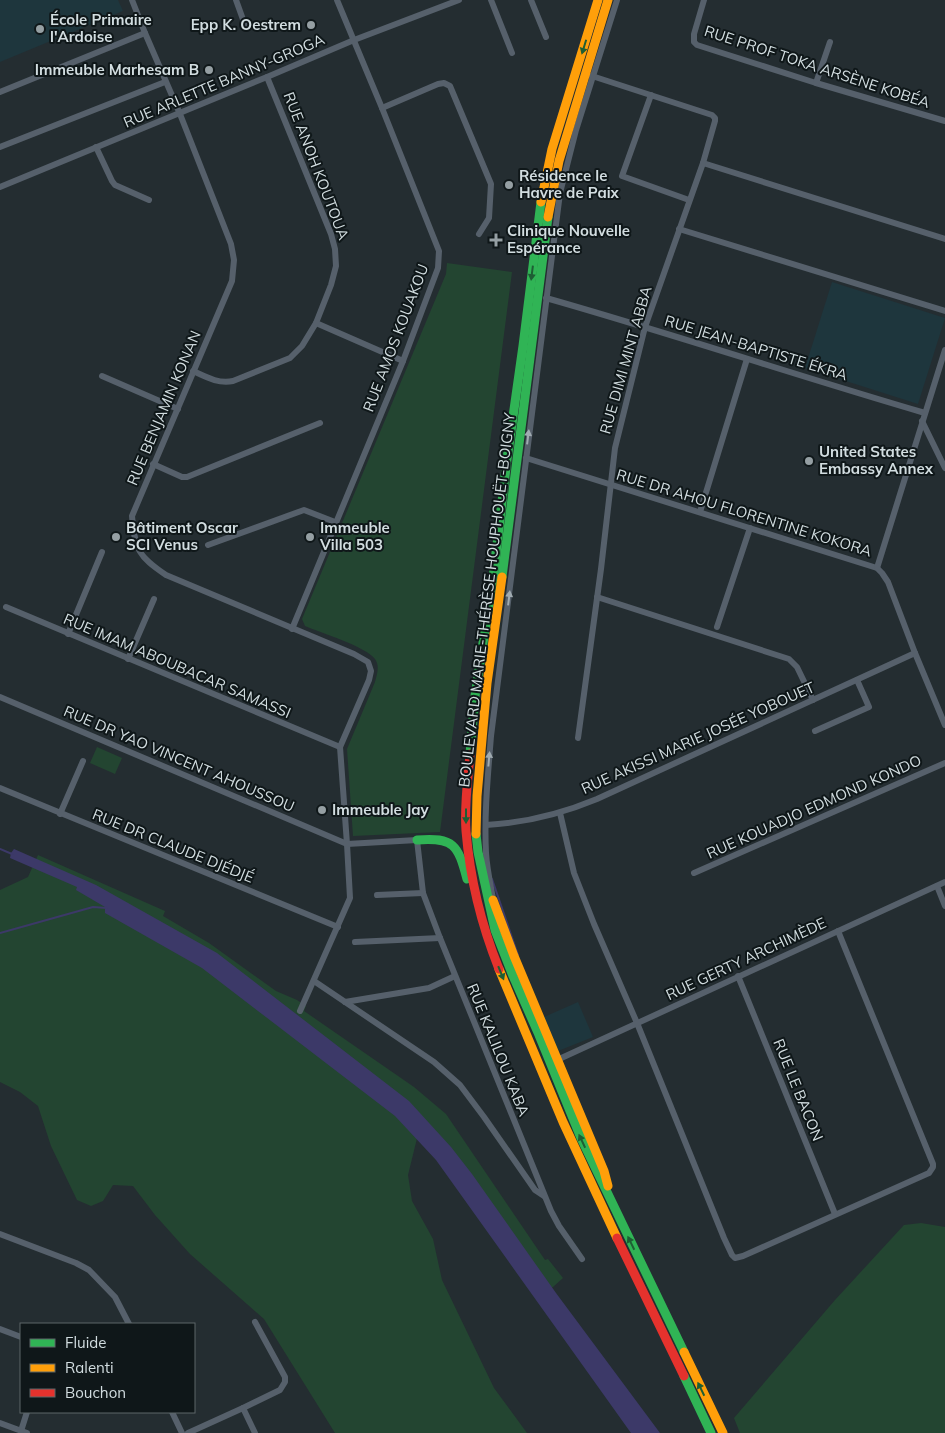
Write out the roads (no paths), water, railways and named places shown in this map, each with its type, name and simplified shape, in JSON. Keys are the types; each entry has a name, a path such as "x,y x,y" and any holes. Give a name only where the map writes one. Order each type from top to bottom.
{"main road":[{"name":"BOULEVARD MARIE-THÉRÈSE HOUPHOUËT-BOIGNY","path":"598,0 552,149 544,183 494,570 475,696 466,797 466,830 472,880 481,920 492,951 563,1122 711,1433"},
{"name":"BOULEVARD MARIE-THÉRÈSE HOUPHOUËT-BOIGNY","path":"608,0 559,162 552,194 487,684 476,796 476,831 483,881 495,930 513,976 581,1138 722,1433"},
{"path":"417,840 439,839 457,848 463,863 474,907 481,920"},
{"path":"493,900 514,956 604,1171 611,1201"}],"street":[{"name":"RUE BENJAMIN KONAN","path":"132,0 180,114 231,244 234,260 232,281 132,516 133,532 140,554 148,563 166,575 364,658 370,665 369,680 340,747"},
{"path":"236,0 245,25"},
{"name":"RUE AMOS KOUAKOU","path":"292,629 403,361 438,268 439,251 337,0"},
{"name":"RUE ARLETTE BANNY-GROGA","path":"0,187 180,114 354,40 459,0"},
{"path":"491,0 512,53"},
{"path":"532,0 546,38"},
{"path":"495,930 496,916 486,854 486,798 491,736 560,193 568,156 617,0"},
{"name":"RUE PROF TOKA ARSÈNE KOBÉA","path":"704,0 694,34 694,42 697,45 945,121"},
{"path":"0,92 145,33"},
{"path":"816,83 830,42"},
{"name":"RUE DIMI MINT ABBA","path":"578,738 598,597 614,448 645,327 680,229 715,118 712,115 592,76"},
{"name":"RUE ANOH KOUTOUA","path":"193,371 219,382 226,382 233,381 290,358 302,346 316,323 334,276 336,266 335,249 331,234 267,77"},
{"path":"0,147 165,82"},
{"path":"382,108 438,84 444,83 450,86 491,184 489,218 479,234"},
{"path":"651,95 622,176 689,200"},
{"path":"96,147 115,185 148,200"},
{"path":"702,163 945,239"},
{"path":"680,229 945,311"},
{"name":"RUE JEAN-BAPTISTE ÉKRA","path":"548,299 925,413"},
{"path":"316,323 403,361"},
{"path":"877,568 945,350"},
{"path":"700,512 748,359"},
{"path":"102,376 178,409"},
{"path":"922,421 945,468"},
{"path":"153,464 182,477 187,477 320,423"},
{"name":"RUE DR AHOU FLORENTINE KOKORA","path":"526,458 877,568 888,582 945,724"},
{"path":"208,545 304,510 336,522"},
{"path":"717,627 750,528"},
{"path":"68,634 102,552"},
{"path":"598,597 790,659 797,667 812,700"},
{"path":"128,659 154,599"},
{"name":"RUE IMAM ABOUBACAR SAMASSI","path":"6,608 340,747"},
{"name":"RUE AKISSI MARIE JOSÉE YOBOUET","path":"486,825 513,823 570,810 915,653"},
{"path":"815,731 869,707 857,680"},
{"name":"RUE DR YAO VINCENT AHOUSSOU","path":"0,697 348,844"},
{"path":"300,1012 350,898 348,844 340,747"},
{"path":"60,814 83,761"},
{"name":"RUE KOUADJO EDMOND KONDO","path":"694,873 945,763"},
{"name":"RUE DR CLAUDE DJÉDJÉ","path":"0,788 338,927"},
{"path":"560,812 574,873 594,924 637,1023 724,1238 735,1258 929,1173 933,1167 838,931"},
{"path":"348,844 417,840"},
{"name":"RUE KALILOU KABA","path":"417,840 423,893 440,938 544,1196 559,1226 582,1259"},
{"name":"RUE GERTY ARCHIMÈDE","path":"557,1060 945,882"},
{"path":"937,886 945,906"},
{"path":"377,895 423,893"},
{"path":"355,942 440,938"},
{"path":"345,1002 429,988 455,976"},
{"name":"RUE LE BACON","path":"738,976 835,1214"},
{"path":"314,981 434,1062 460,1086 535,1190 544,1196"},
{"path":"0,1234 76,1263 89,1270 115,1297 128,1323"},
{"path":"188,1433 280,1390 285,1382 285,1377 255,1322"},
{"path":"0,1329 20,1337"},
{"path":"243,1408 256,1433"},
{"path":"0,1423 24,1432 27,1413"},
{"path":"172,1413 182,1433"}],"waterway":[{"path":"0,849 12,854"},
{"path":"492,879 518,955"},
{"path":"0,933 93,907 107,908"}],"place":[{"name":"Epp K. Oestrem","path":"311,25"},
{"name":"École Primaire l'Ardoise","path":"40,29"},
{"name":"Immeuble Marhesam B","path":"209,70"},
{"name":"Résidence le Havre de Paix","path":"509,185"},
{"name":"Clinique Nouvelle Espérance","path":"496,240"},
{"name":"United States Embassy Annex","path":"809,461"},
{"name":"Bâtiment Oscar SCI Venus","path":"116,537"},
{"name":"Immeuble Villa 503","path":"310,537"},
{"name":"Immeuble Jay","path":"322,810"}]}
